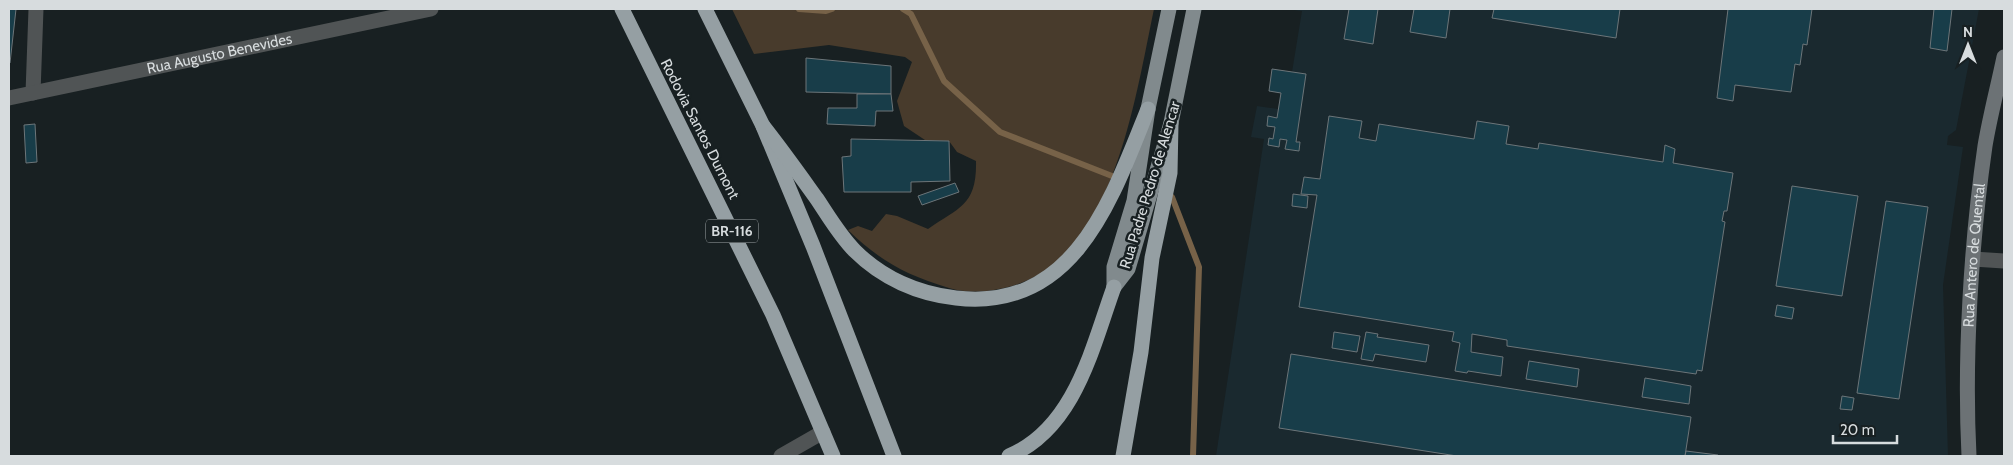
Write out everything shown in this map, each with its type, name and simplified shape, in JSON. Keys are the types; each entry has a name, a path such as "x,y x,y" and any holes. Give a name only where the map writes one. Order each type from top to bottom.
{"highway":[{"name":"Rodovia Santos Dumont","path":"622,9 773,315 833,456"},
{"path":"705,9 763,126 813,246 894,456"},
{"path":"763,126 842,236 869,264 918,290 939,296 987,299 1034,286 1059,270 1078,251 1089,237 1116,189 1148,109"},
{"path":"1123,456 1141,352 1152,258 1170,173 1171,123"},
{"path":"1008,456 1033,441 1066,407 1083,373 1114,287"}],"main road":[{"name":"Rua Padre Pedro de Alencar","path":"1114,287 1114,267 1134,201 1148,109 1169,9"},
{"name":"Rua Padre Pedro de Alencar","path":"1114,287 1128,269 1171,123 1194,9"}],"street":[{"path":"32,93 36,9"},
{"name":"Rua Augusto Benevides","path":"9,98 431,9"},
{"name":"Rua Antero de Quental","path":"1968,456 1968,362 1973,259 1986,146 2004,57"},
{"path":"1973,259 2004,260"},
{"path":"781,456 823,432"}],"shaded area":[{"path":"732,9 1154,9 1134,106 1124,140 1100,204 1084,232 1064,256 1040,274 1012,286 996,290 973,292 949,288 894,266 871,250 848,230 858,226 872,231 886,214 897,216 928,229 964,204 973,188 976,161 957,152 949,141 925,140 904,126 897,101 912,62 905,57 829,45 754,54"},
{"path":"1286,9 1979,9 1956,130 1948,136 1947,145 1963,147 1943,285 1948,456 1216,456 1264,139 1251,137 1257,106 1278,109 1280,93 1271,92 1274,69 1292,72 1302,11"}],"building":[{"path":"9,9 16,9 10,63 9,63"},
{"path":"1349,9 1378,9 1373,44 1344,39"},
{"path":"1414,9 1450,9 1446,38 1410,32"},
{"path":"1494,9 1620,9 1616,38 1492,18"},
{"path":"1728,9 1812,9 1807,45 1803,44 1800,65 1795,64 1791,92 1735,85 1733,101 1717,98"},
{"path":"1934,9 1952,9 1947,51 1930,48"},
{"path":"806,58 891,66 891,94 806,92"},
{"path":"1272,69 1306,74 1296,142 1300,142 1299,151 1285,149 1287,140 1280,139 1279,147 1268,145 1269,138 1273,139 1275,127 1267,126 1268,116 1277,118 1281,93 1269,91"},
{"path":"857,94 891,94 893,111 876,111 875,126 827,124 828,108 857,108"},
{"path":"1329,116 1362,121 1359,138 1376,141 1379,124 1474,139 1477,121 1509,126 1506,144 1538,149 1539,143 1663,162 1665,145 1675,149 1673,163 1733,173 1727,211 1724,211 1722,221 1725,222 1702,371 1697,370 1696,374 1507,346 1507,340 1472,334 1471,352 1503,357 1501,376 1468,371 1467,373 1455,371 1460,343 1452,341 1454,332 1299,307 1317,195 1301,194 1304,177 1320,179"},
{"path":"35,124 37,162 26,163 24,125"},
{"path":"851,139 949,141 950,181 911,182 911,192 844,192 842,157 851,156"},
{"path":"955,183 959,192 922,205 918,196"},
{"path":"1792,186 1858,196 1842,296 1776,286"},
{"path":"1293,194 1308,196 1307,208 1292,206"},
{"path":"1886,201 1928,207 1899,399 1857,393"},
{"path":"1777,305 1794,308 1792,319 1775,316"},
{"path":"1334,332 1360,336 1357,352 1332,348"},
{"path":"1366,332 1378,334 1377,337 1429,345 1426,362 1375,354 1373,361 1361,359"},
{"path":"1291,354 1691,417 1685,456 1457,456 1279,428"},
{"path":"1529,361 1579,369 1577,387 1526,379"},
{"path":"1645,378 1691,386 1689,404 1642,397"},
{"path":"1842,396 1854,398 1852,410 1840,409"},
{"path":"1686,451 1718,455 1685,456"}],"waterway":[{"path":"799,9 826,11 832,9"},
{"path":"903,9 911,14 944,81 1000,132 1112,176"},
{"path":"1172,197 1199,267 1193,456"}]}
